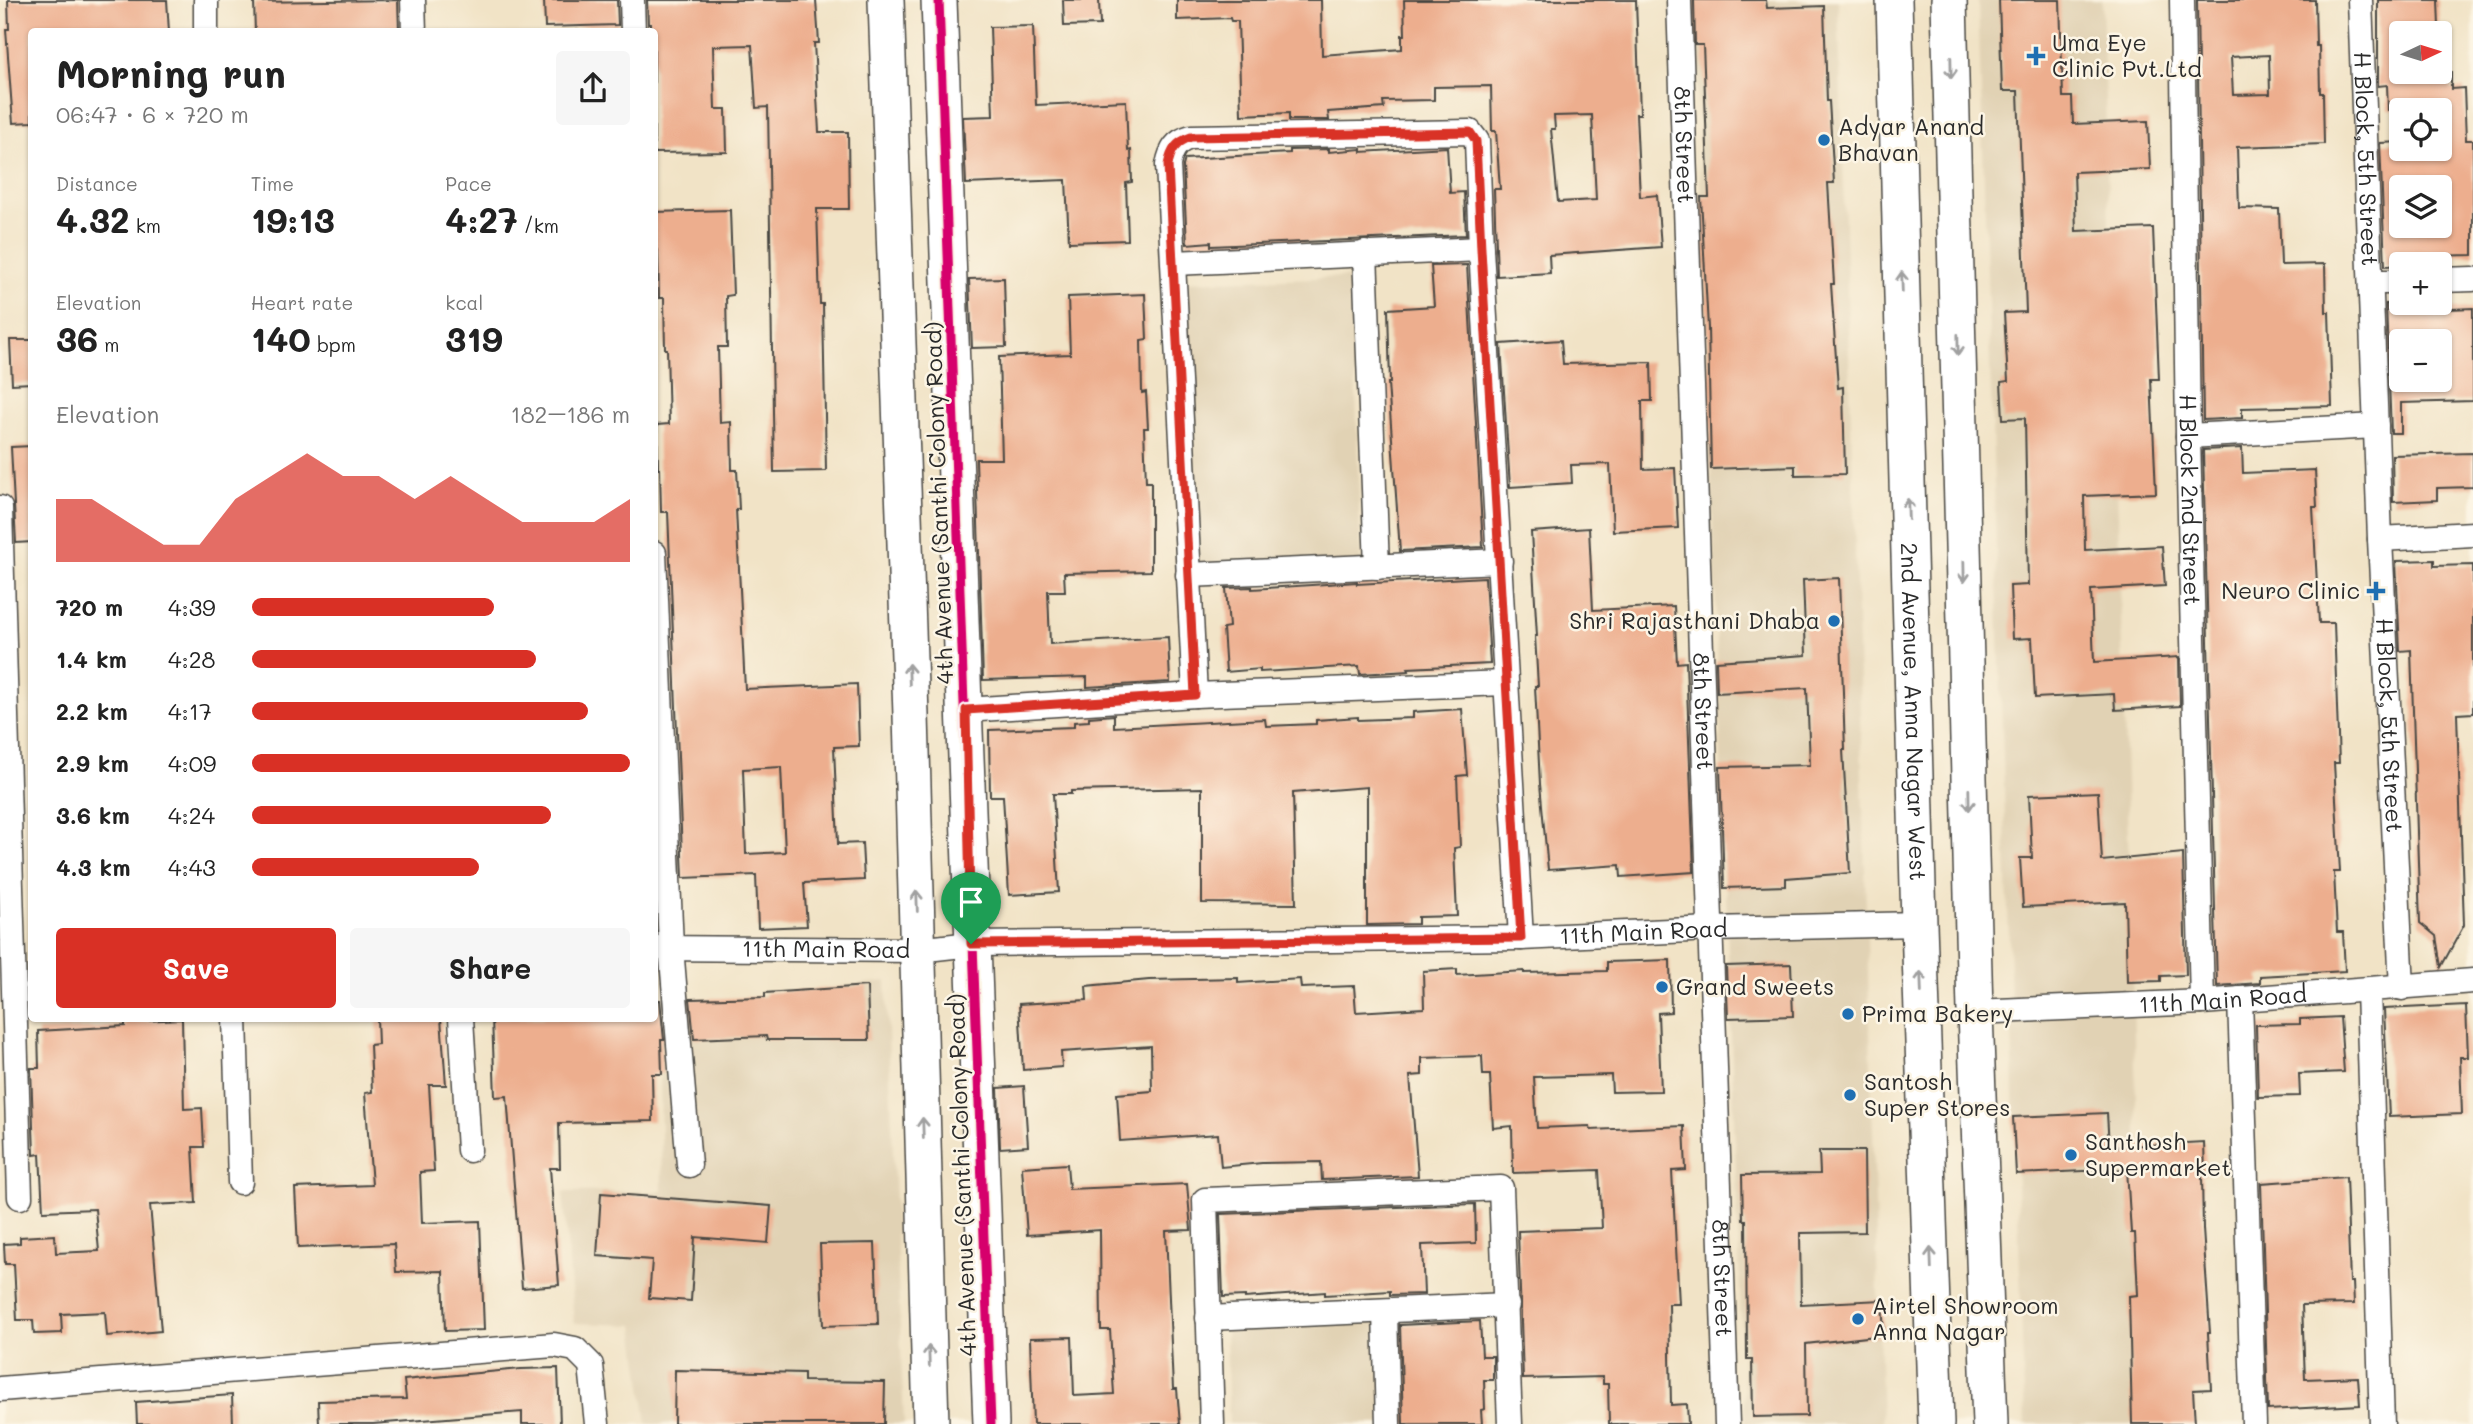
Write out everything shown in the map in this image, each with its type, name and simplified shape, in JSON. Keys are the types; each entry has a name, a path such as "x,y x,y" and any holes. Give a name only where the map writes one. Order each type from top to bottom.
{"street":[{"path":"205,0 206,28"},
{"path":"413,0 414,28"},
{"path":"632,0 633,28"},
{"name":"4th Avenue (Santhi Colony Road)","path":"886,0 931,1424"},
{"name":"4th Avenue (Santhi Colony Road)","path":"939,0 966,710 971,944 991,1424"},
{"name":"8th Street","path":"1679,0 1727,1424"},
{"name":"2nd Avenue, Anna Nagar West","path":"1894,0 1919,924 1937,1424"},
{"path":"1949,0 1975,1012 1990,1424"},
{"name":"H Block 2nd Street","path":"2182,0 2188,436 2202,1002"},
{"name":"H Block, 5th Street","path":"2360,0 2380,539 2402,988"},
{"path":"1195,695 1168,165 1170,152 1177,144 1191,137 1470,132 1476,141 1521,938"},
{"path":"1174,263 1481,249"},
{"path":"1365,253 1377,567"},
{"path":"2452,280 2473,279"},
{"path":"2372,282 2389,282"},
{"path":"2188,436 2376,426"},
{"path":"0,508 20,1198"},
{"path":"2380,539 2473,534"},
{"path":"1188,575 1500,561"},
{"path":"966,710 1195,695 1505,683"},
{"path":"658,728 663,947 689,1165"},
{"name":"11th Main Road","path":"663,947 918,950 971,944 1521,938 1710,929 1919,924"},
{"name":"11th Main Road","path":"1975,1012 2202,1002 2473,981"},
{"path":"2368,990 2382,1424"},
{"path":"2240,999 2254,1424"},
{"path":"235,1022 240,1182"},
{"path":"461,1022 469,1150"},
{"path":"1212,1424 1205,1200 1501,1188 1510,1424"},
{"path":"1208,1318 1507,1305"},
{"path":"1385,1311 1388,1424"},
{"path":"0,1389 554,1345 575,1349 591,1365 597,1424"}],"shaded area":[{"path":"1694,0 1838,0 1882,1424 1745,1424"},
{"path":"1978,0 2102,0 2146,1424 2025,1424"},
{"path":"1353,277 1361,580 1195,585 1186,282"},
{"path":"886,981 904,1424 647,1424 634,1325 574,1323 563,1192 662,1191 659,1008"},
{"path":"1379,1323 1382,1424 1229,1424 1226,1328"}],"building":[{"path":"8,0 167,0 169,28 28,28 28,122 13,123 6,29 9,29"},
{"path":"398,0 399,28 255,28 254,2"},
{"path":"544,0 617,0 618,25 545,27"},
{"path":"647,0 816,0 819,43 814,43 819,132 848,132 849,209 817,209 820,304 823,304 826,471 774,472 768,107 756,108 752,45 713,46 715,109 726,109 727,152 658,153 658,28 651,28 651,24 648,24"},
{"path":"1063,0 1099,0 1100,25 1064,26"},
{"path":"1177,0 1321,0 1322,55 1402,49 1402,35 1405,35 1404,0 1636,0 1640,114 1636,114 1640,197 1657,195 1661,247 1549,255 1550,273 1497,276 1494,189 1500,189 1496,131 1492,131 1491,86 1434,87 1434,100 1383,101 1384,108 1328,112 1329,120 1289,120 1289,113 1241,115 1238,21 1231,21 1230,18 1177,20","holes":["1592,115 1596,200 1558,202 1551,129 1555,129 1554,116"]},
{"path":"1694,0 1766,0 1767,8 1824,6 1827,101 1834,183 1828,183 1834,284 1831,284 1838,388 1843,387 1845,474 1795,475 1795,466 1711,469 1708,328 1701,197 1709,197 1703,45 1695,45"},
{"path":"1999,0 2060,0 2063,97 2072,97 2073,124 2148,121 2150,169 2074,172 2076,231 2153,228 2159,379 2151,379 2156,493 2084,496 2085,550 2162,546 2165,586 2091,590 2094,662 2179,657 2180,706 2115,710 2114,694 2035,698 2032,638 2012,639 2010,586 2028,585 2025,418 2003,419 2001,382 2008,381 2004,313 2026,312 2018,91 2002,91"},
{"path":"2197,0 2315,0 2320,93 2323,93 2324,144 2237,147 2239,208 2279,209 2281,265 2325,264 2332,406 2242,408 2242,418 2203,420","holes":["2269,55 2270,94 2233,95 2231,57"]},
{"path":"2378,0 2438,0 2439,21 2389,21 2389,84 2451,84 2451,89 2464,88 2466,140 2473,140 2473,255 2452,255 2452,252 2389,252 2389,266 2385,266 2380,143 2389,143 2389,161 2452,161 2452,98 2389,98 2388,110 2387,85 2378,86"},
{"path":"1033,26 1036,105 1126,101 1132,182 1126,183 1128,240 1069,242 1066,180 966,184 963,117 993,116 990,27"},
{"path":"1447,147 1450,193 1464,192 1466,235 1211,246 1211,242 1187,244 1183,166 1185,159 1290,153 1290,150 1329,149 1329,152 1361,149 1361,152"},
{"path":"730,210 733,295 726,296 727,347 718,347 720,423 731,422 732,470 737,470 739,509 736,509 745,689 857,684 859,746 834,747 838,844 862,843 864,880 804,883 807,926 758,928 756,875 683,878 668,512 661,512 658,469 658,425 669,424 664,298 659,298 658,212","holes":["781,767 785,852 746,854 743,769"]},
{"path":"1467,265 1483,547 1400,551 1388,383 1388,309 1434,306 1431,266"},
{"path":"1004,278 1006,347 972,348 969,279"},
{"path":"1145,294 1147,339 1141,340 1142,393 1146,392 1148,428 1144,428 1146,482 1151,482 1151,571 1064,573 1065,591 1048,591 1050,644 1168,637 1170,682 1087,687 1087,677 983,680 976,459 1002,459 999,357 1070,354 1068,297"},
{"path":"2386,304 2389,304 2389,315 2452,315 2452,309 2473,308 2473,401 2401,403 2401,433 2391,433 2389,392 2452,392 2452,329 2389,329 2389,381"},
{"path":"10,340 28,340 28,383 12,384"},
{"path":"1561,340 1563,364 1651,362 1652,401 1642,401 1643,469 1675,468 1678,528 1613,531 1610,464 1571,465 1572,483 1510,487 1501,344"},
{"path":"28,446 28,542 16,543 11,447"},
{"path":"2242,448 2243,473 2315,470 2317,507 2313,507 2319,623 2334,623 2339,763 2334,763 2340,872 2334,872 2337,932 2343,932 2345,971 2260,976 2260,983 2217,986 2203,450"},
{"path":"2473,453 2473,487 2437,488 2437,500 2393,502 2392,455"},
{"path":"1589,528 1593,610 1674,606 1677,663 1686,662 1694,872 1621,877 1620,865 1548,870 1535,686 1538,686 1537,636 1531,532"},
{"path":"2434,560 2434,566 2473,565 2473,713 2457,714 2464,925 2441,967 2436,936 2420,923 2411,650 2400,651 2396,561"},
{"path":"1485,577 1490,664 1408,668 1409,671 1360,674 1359,666 1226,672 1223,628 1229,627 1226,588 1252,589"},
{"path":"1839,578 1843,750 1850,873 1786,878 1786,886 1724,888 1720,767 1810,765 1807,688 1717,693 1716,661 1806,655 1803,580"},
{"path":"1462,709 1467,775 1457,776 1460,847 1454,848 1457,916 1418,917 1418,924 1367,925 1367,787 1293,793 1296,904 1202,903 1202,788 1071,791 1071,794 1053,794 1059,892 1009,895 1003,796 990,796 989,730 1074,727 1074,722 1089,721 1089,717 1114,715 1114,727 1265,719 1266,726 1316,724 1316,720 1358,717 1358,720 1413,718 1413,712"},
{"path":"2098,792 2102,861 2183,853 2186,975 2161,976 2161,981 2127,982 2125,902 2023,907 2020,858 2032,858 2029,795"},
{"path":"1670,960 1671,1012 1658,1013 1661,1091 1612,1092 1611,1075 1534,1077 1537,1128 1590,1126 1591,1130 1684,1126 1686,1170 1672,1171 1679,1304 1669,1304 1671,1405 1687,1404 1688,1424 1609,1424 1608,1384 1603,1384 1603,1377 1523,1379 1518,1231 1602,1228 1599,1170 1513,1173 1512,1126 1493,1128 1490,1075 1483,1075 1482,1056 1422,1058 1422,1075 1410,1076 1418,1176 1322,1180 1321,1162 1221,1167 1218,1134 1120,1141 1117,1094 1152,1091 1151,1046 1061,1052 1062,1067 1023,1070 1019,1004 1087,1000 1086,986 1149,980 1238,978 1238,983 1300,979 1301,988 1354,986 1356,1012 1424,1008 1423,971 1457,969 1457,975 1524,971 1607,971 1607,962"},
{"path":"1791,964 1793,1016 1728,1018 1726,966"},
{"path":"867,986 869,1040 767,1040 766,1036 694,1039 690,999 765,997 765,993"},
{"path":"660,1000 664,1040 661,1040 662,1074 652,1074 653,1121 559,1123 560,1168 550,1168 559,1285 522,1288 507,1096 495,1097 492,1022 658,1022"},
{"path":"2466,1005 2468,1057 2460,1057 2462,1114 2389,1117 2384,1009"},
{"path":"2340,1017 2344,1072 2299,1074 2300,1096 2258,1097 2256,1025 2300,1024 2300,1019"},
{"path":"125,1022 182,1022 184,1109 202,1108 204,1147 193,1147 196,1203 150,1205 161,1331 107,1336 105,1312 61,1314 62,1333 34,1334 33,1320 17,1320 14,1264 5,1264 4,1244 20,1243 20,1237 55,1235 56,1253 99,1251 95,1209 43,1211 40,1154 34,1155 31,1068 39,1068 38,1031 125,1026"},
{"path":"377,1022 441,1022 446,1085 429,1085 434,1171 420,1172 422,1223 480,1221 484,1330 445,1331 443,1271 396,1272 394,1244 298,1248 295,1188 372,1185 365,1093 372,1092 370,1045 378,1044"},
{"path":"1024,1086 1028,1146 1000,1148 998,1088"},
{"path":"2107,1113 2109,1147 2204,1142 2203,1229 2211,1389 2193,1390 2195,1424 2132,1424 2129,1296 2138,1295 2135,1233 2131,1233 2127,1169 2016,1174 2013,1117"},
{"path":"1819,1151 1864,1151 1865,1232 1800,1233 1801,1304 1882,1300 1884,1335 1806,1344 1807,1416 1753,1417 1752,1359 1747,1359 1746,1220 1743,1220 1742,1175 1820,1174"},
{"path":"1067,1164 1069,1189 1187,1184 1191,1230 1166,1231 1173,1389 1177,1389 1180,1424 1033,1424 1030,1338 1072,1337 1074,1396 1114,1394 1110,1330 1101,1330 1100,1230 1027,1235 1022,1167"},
{"path":"2346,1177 2350,1282 2353,1282 2354,1304 2302,1305 2305,1379 2358,1377 2360,1405 2268,1410 2261,1183"},
{"path":"601,1193 771,1206 768,1243 695,1237 691,1301 649,1298 652,1260 597,1256"},
{"path":"1475,1204 1476,1243 1422,1245 1424,1294 1390,1295 1390,1291 1223,1297 1220,1214"},
{"path":"875,1243 878,1324 823,1326 820,1244"},
{"path":"1480,1321 1482,1356 1493,1356 1493,1380 1484,1380 1485,1409 1481,1410 1482,1424 1403,1424 1400,1325"},
{"path":"558,1368 560,1424 522,1424 522,1412 373,1424 319,1424 318,1401 406,1399 404,1380"},
{"path":"675,1370 804,1373 804,1381 885,1382 884,1424 674,1424"},
{"path":"232,1395 233,1424 137,1424 136,1402"}],"cycle path":[{"path":"939,0 991,1424"},
{"path":"1195,695 1168,165 1173,151 1178,144 1191,137 1470,132 1477,141 1521,938"}],"place":[{"name":"Uma Eye Clinic Pvt.Ltd","path":"2036,56"},
{"name":"Adyar Anand Bhavan","path":"1824,140"},
{"name":"Neuro Clinic","path":"2376,591"},
{"name":"Shri Rajasthani Dhaba","path":"1834,621"},
{"name":"Grand Sweets","path":"1662,987"},
{"name":"Prima Bakery","path":"1848,1014"},
{"name":"Santosh Super Stores","path":"1850,1095"},
{"name":"Santhosh Supermarket","path":"2071,1155"},
{"name":"Airtel Showroom Anna Nagar","path":"1858,1319"}],"route":[{"path":"1470,132 1476,141 1521,938 971,944 966,710 1195,695 1168,165 1170,152 1184,139 1191,137 1470,132"}]}
